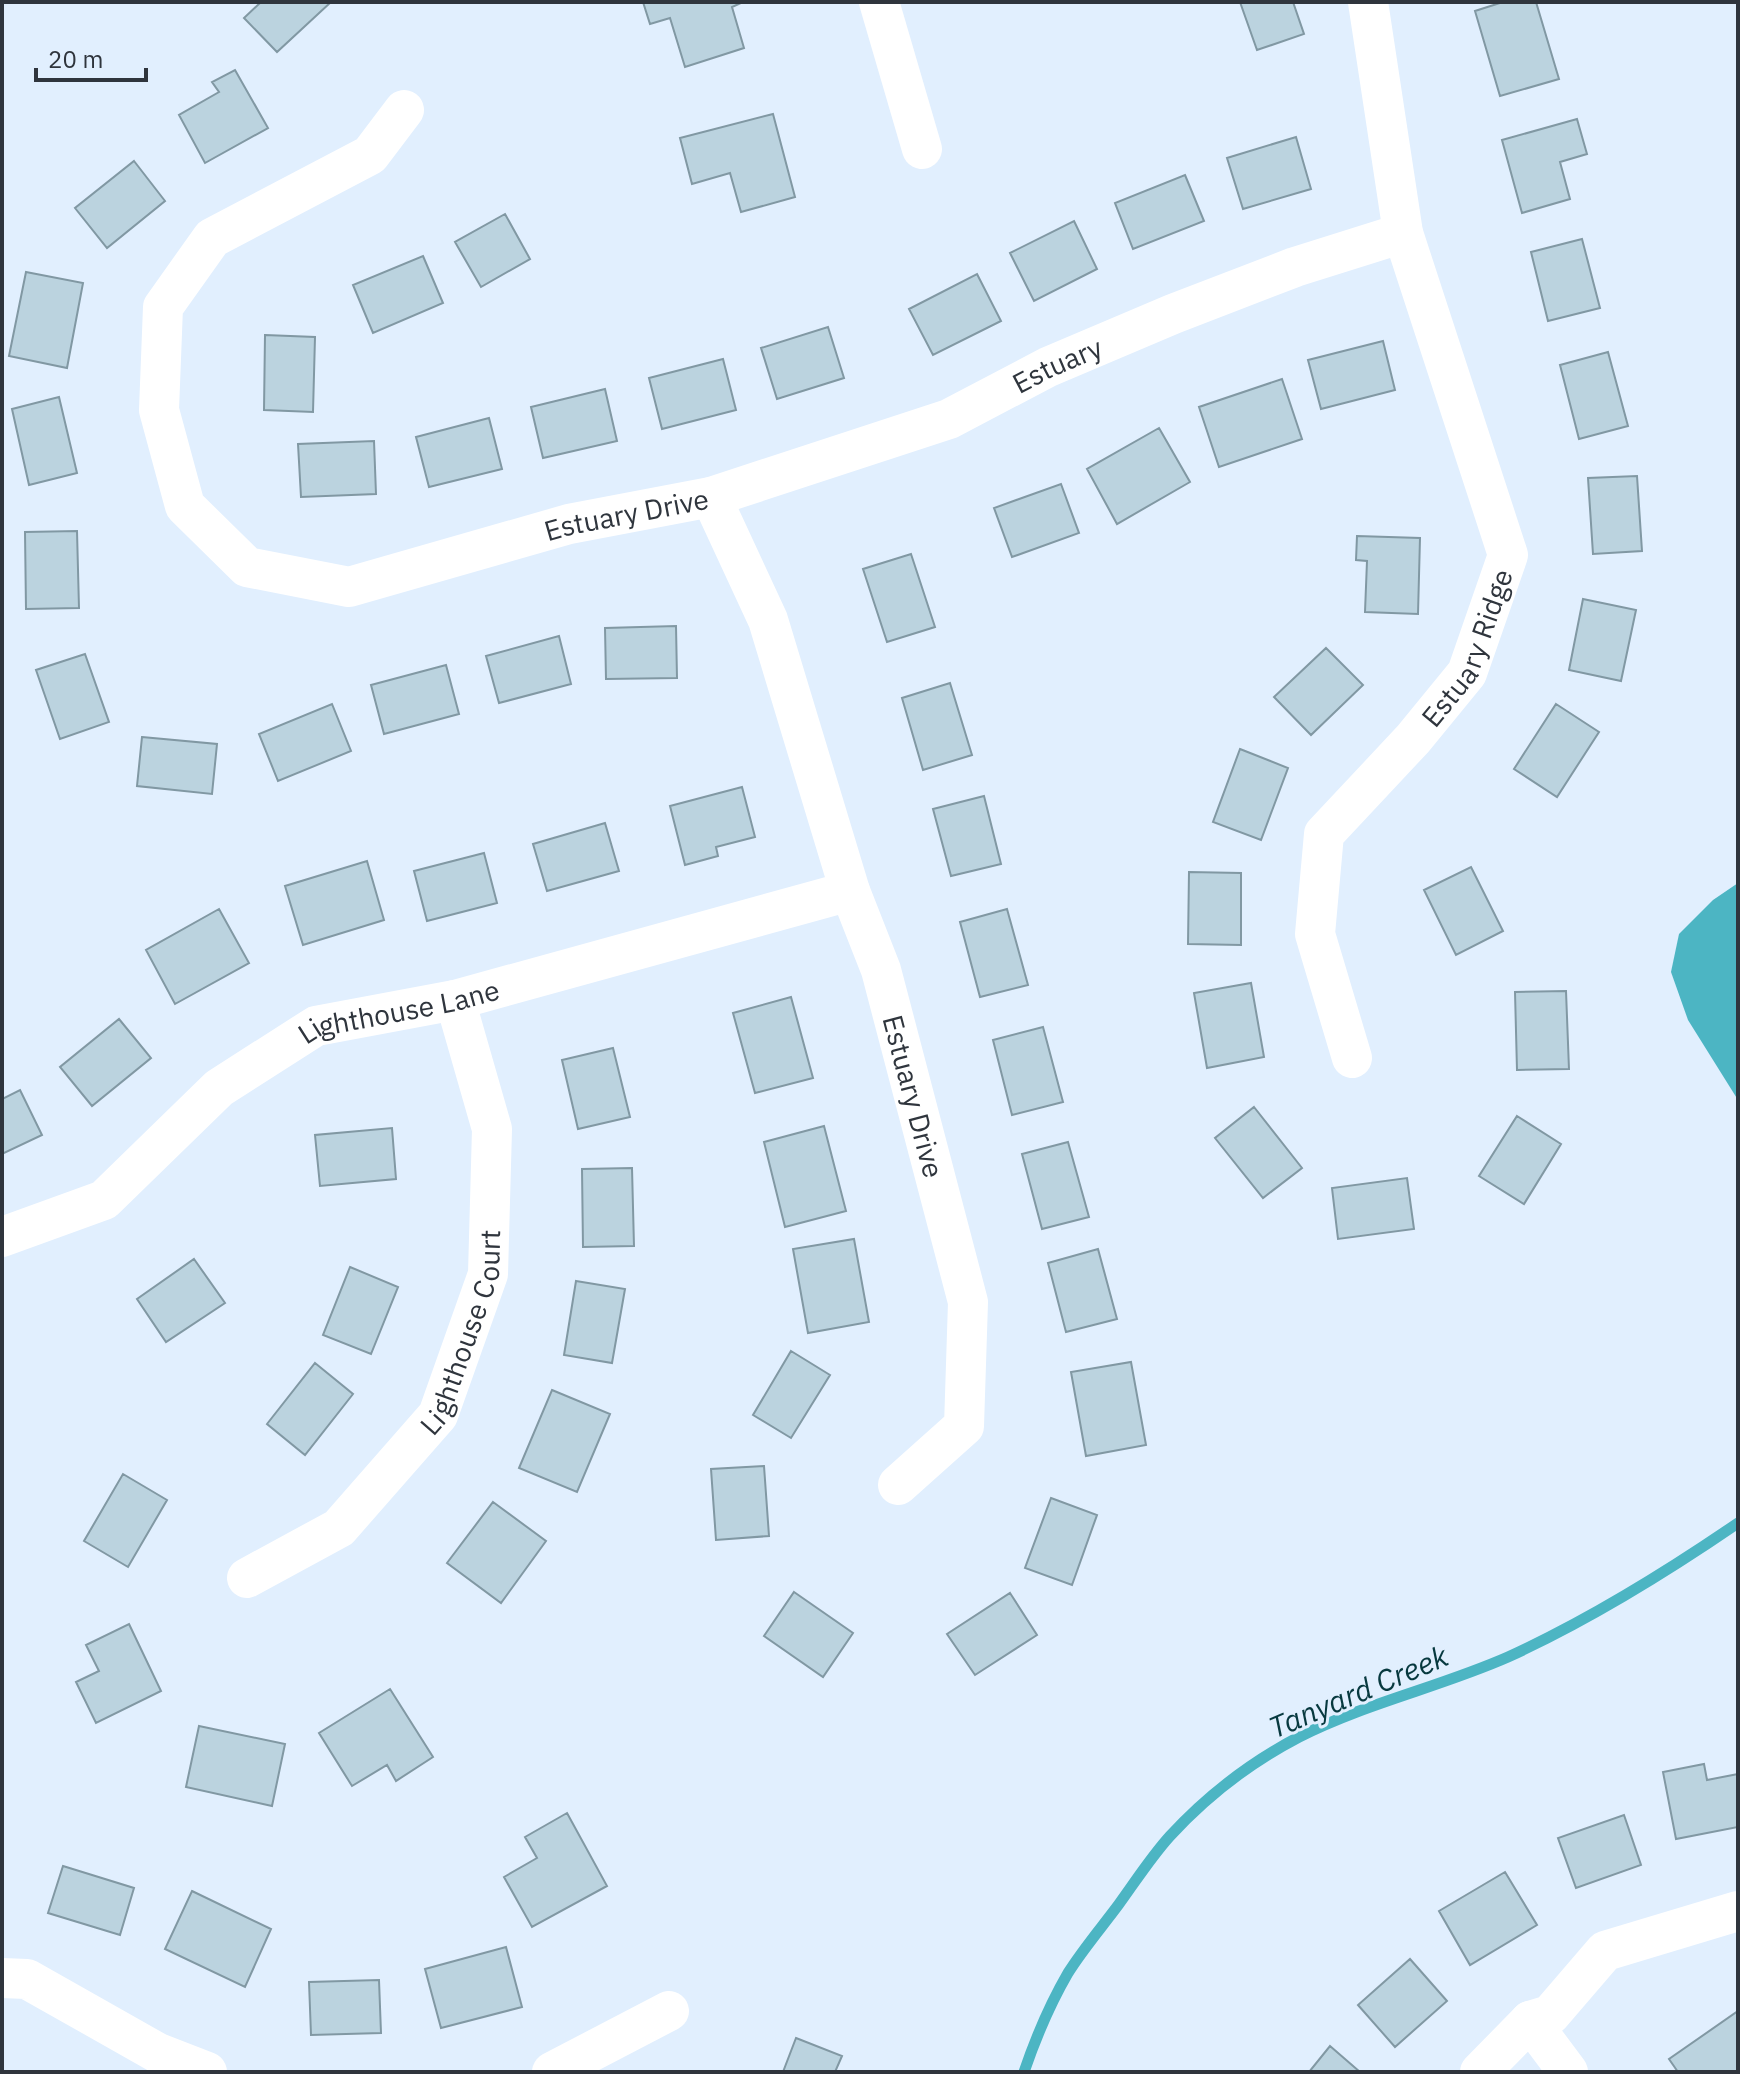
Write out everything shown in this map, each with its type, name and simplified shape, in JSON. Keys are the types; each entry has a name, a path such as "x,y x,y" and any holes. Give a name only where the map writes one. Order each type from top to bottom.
{"street":[{"path":"879,2 922,149"},
{"name":"Estuary Ridge","path":"1352,1058 1315,934 1324,834 1413,739 1467,673 1508,555 1403,233 1368,2"},
{"name":"Estuary Drive","path":"404,110 370,155 212,238 163,307 159,410 185,506 247,567 349,587 569,524 711,497 768,620 850,891 881,970 968,1302 964,1426 898,1485"},
{"name":"Estuary","path":"711,497 949,419 1048,367 1173,314 1295,267 1403,233"},
{"name":"Lighthouse Lane","path":"2,1237 104,1200 219,1088 316,1026 455,1000 850,891"},
{"name":"Lighthouse Court","path":"247,1578 339,1528 438,1415 488,1274 492,1129 455,1000"},
{"path":"1480,2072 1530,2021 1550,2015 1605,1951 1738,1911"},
{"path":"2,1978 27,1979 158,2053 207,2072"},
{"path":"552,2072 669,2011"},
{"path":"1530,2021 1568,2072"}],"water":[{"path":"1738,883 1738,1100 1688,1020 1671,972 1679,934 1713,900"}],"building":[{"path":"261,2 331,2 277,52 244,18"},
{"path":"643,2 743,2 732,7 744,48 685,67 670,18 650,24"},
{"path":"1240,2 1293,2 1304,34 1257,50"},
{"path":"1503,2 1536,2 1559,79 1500,96 1475,11"},
{"path":"235,70 268,128 205,163 179,115 219,92 212,82"},
{"path":"773,114 795,197 741,212 730,173 692,184 680,138"},
{"path":"1577,119 1587,154 1560,162 1570,199 1522,213 1502,140"},
{"path":"1296,137 1311,189 1243,209 1227,158"},
{"path":"134,161 165,201 107,248 75,208"},
{"path":"1185,175 1204,221 1133,249 1115,203"},
{"path":"505,214 530,259 481,287 455,242"},
{"path":"1074,221 1097,269 1034,301 1010,253"},
{"path":"1582,239 1600,308 1548,321 1531,252"},
{"path":"423,256 443,303 373,333 353,285"},
{"path":"26,272 83,283 67,368 9,356"},
{"path":"977,274 1001,321 933,355 909,309"},
{"path":"828,327 844,378 777,399 761,348"},
{"path":"265,335 315,337 313,412 264,410"},
{"path":"1383,341 1395,390 1321,409 1308,360"},
{"path":"1608,352 1628,426 1579,439 1560,365"},
{"path":"723,359 736,410 662,429 649,378"},
{"path":"1282,379 1302,439 1219,467 1199,407"},
{"path":"605,389 617,441 543,458 531,407"},
{"path":"59,397 77,473 29,485 12,409"},
{"path":"489,418 502,469 429,487 416,437"},
{"path":"1159,428 1190,482 1117,524 1087,469"},
{"path":"374,441 376,494 301,497 298,444"},
{"path":"1637,476 1642,551 1593,554 1588,478"},
{"path":"1061,484 1079,533 1012,557 994,508"},
{"path":"77,531 79,608 26,609 25,532"},
{"path":"1357,536 1420,538 1418,614 1365,612 1367,561 1356,560"},
{"path":"911,554 935,627 887,642 863,569"},
{"path":"1583,599 1636,610 1621,681 1569,670"},
{"path":"676,626 677,678 606,679 605,628"},
{"path":"559,636 571,684 499,703 486,656"},
{"path":"1326,648 1363,685 1311,735 1274,697"},
{"path":"85,654 109,722 60,739 36,670"},
{"path":"446,665 459,714 384,734 371,685"},
{"path":"950,683 972,755 923,770 902,698"},
{"path":"332,704 351,751 278,781 259,734"},
{"path":"1556,704 1599,732 1557,797 1514,769"},
{"path":"142,737 217,744 212,794 137,786"},
{"path":"1240,749 1288,768 1261,840 1213,822"},
{"path":"742,787 755,837 716,847 718,856 685,865 670,806"},
{"path":"984,796 1001,864 951,876 933,809"},
{"path":"605,823 619,871 547,891 533,844"},
{"path":"484,853 497,903 427,921 414,871"},
{"path":"367,861 384,920 303,945 285,886"},
{"path":"1471,867 1503,931 1456,955 1424,890"},
{"path":"1189,872 1241,873 1241,945 1188,944"},
{"path":"219,909 249,963 175,1004 146,950"},
{"path":"1007,909 1028,985 980,997 960,922"},
{"path":"1251,983 1264,1057 1207,1068 1194,993"},
{"path":"1566,991 1569,1069 1517,1070 1515,992"},
{"path":"791,997 813,1078 755,1093 733,1013"},
{"path":"119,1019 151,1058 92,1106 60,1067"},
{"path":"1043,1027 1063,1102 1012,1115 993,1040"},
{"path":"613,1048 630,1117 578,1129 562,1060"},
{"path":"20,1090 42,1135 2,1154 2,1099"},
{"path":"1254,1107 1302,1168 1263,1198 1215,1138"},
{"path":"1517,1116 1561,1144 1524,1204 1479,1176"},
{"path":"824,1126 846,1211 785,1227 764,1142"},
{"path":"392,1128 396,1179 320,1186 315,1135"},
{"path":"1068,1142 1089,1217 1042,1229 1022,1154"},
{"path":"632,1168 634,1246 583,1247 582,1169"},
{"path":"1407,1178 1414,1229 1338,1239 1332,1188"},
{"path":"854,1239 869,1322 808,1333 793,1249"},
{"path":"1098,1249 1117,1319 1066,1332 1048,1263"},
{"path":"194,1259 225,1303 166,1342 137,1299"},
{"path":"350,1267 398,1287 371,1354 323,1335"},
{"path":"576,1281 625,1289 612,1363 564,1355"},
{"path":"791,1351 830,1375 791,1438 753,1415"},
{"path":"1131,1362 1146,1445 1086,1456 1071,1372"},
{"path":"315,1363 353,1394 305,1455 267,1424"},
{"path":"552,1390 610,1414 577,1492 519,1468"},
{"path":"764,1466 769,1536 716,1540 711,1469"},
{"path":"123,1474 167,1500 128,1567 84,1541"},
{"path":"1051,1498 1097,1515 1072,1585 1025,1568"},
{"path":"493,1502 546,1541 501,1603 447,1563"},
{"path":"794,1592 853,1633 823,1677 764,1636"},
{"path":"1010,1593 1037,1635 975,1675 947,1634"},
{"path":"129,1624 161,1691 96,1723 76,1682 99,1671 86,1645"},
{"path":"390,1689 433,1757 396,1781 387,1765 352,1786 319,1733"},
{"path":"199,1726 285,1744 272,1806 186,1787"},
{"path":"1704,1764 1707,1780 1738,1774 1738,1827 1676,1839 1663,1772"},
{"path":"567,1813 607,1886 532,1927 504,1877 537,1858 525,1837"},
{"path":"1624,1815 1641,1865 1576,1888 1558,1838"},
{"path":"63,1866 134,1888 120,1935 48,1913"},
{"path":"1505,1872 1537,1925 1470,1965 1439,1911"},
{"path":"192,1891 271,1929 245,1987 165,1949"},
{"path":"506,1947 522,2007 441,2028 425,1969"},
{"path":"1410,1959 1447,2001 1395,2047 1358,2005"},
{"path":"379,1980 381,2033 311,2035 309,1982"},
{"path":"1738,2011 1738,2072 1678,2072 1669,2059"},
{"path":"796,2038 842,2056 835,2072 783,2072"},
{"path":"1330,2046 1360,2072 1309,2072"}],"waterway":[{"name":"Tanyard Creek","path":"1024,2072 1049,2009 1080,1955 1163,1844 1230,1781 1281,1747 1324,1725 1482,1668 1538,1643 1626,1595 1738,1523"}]}
